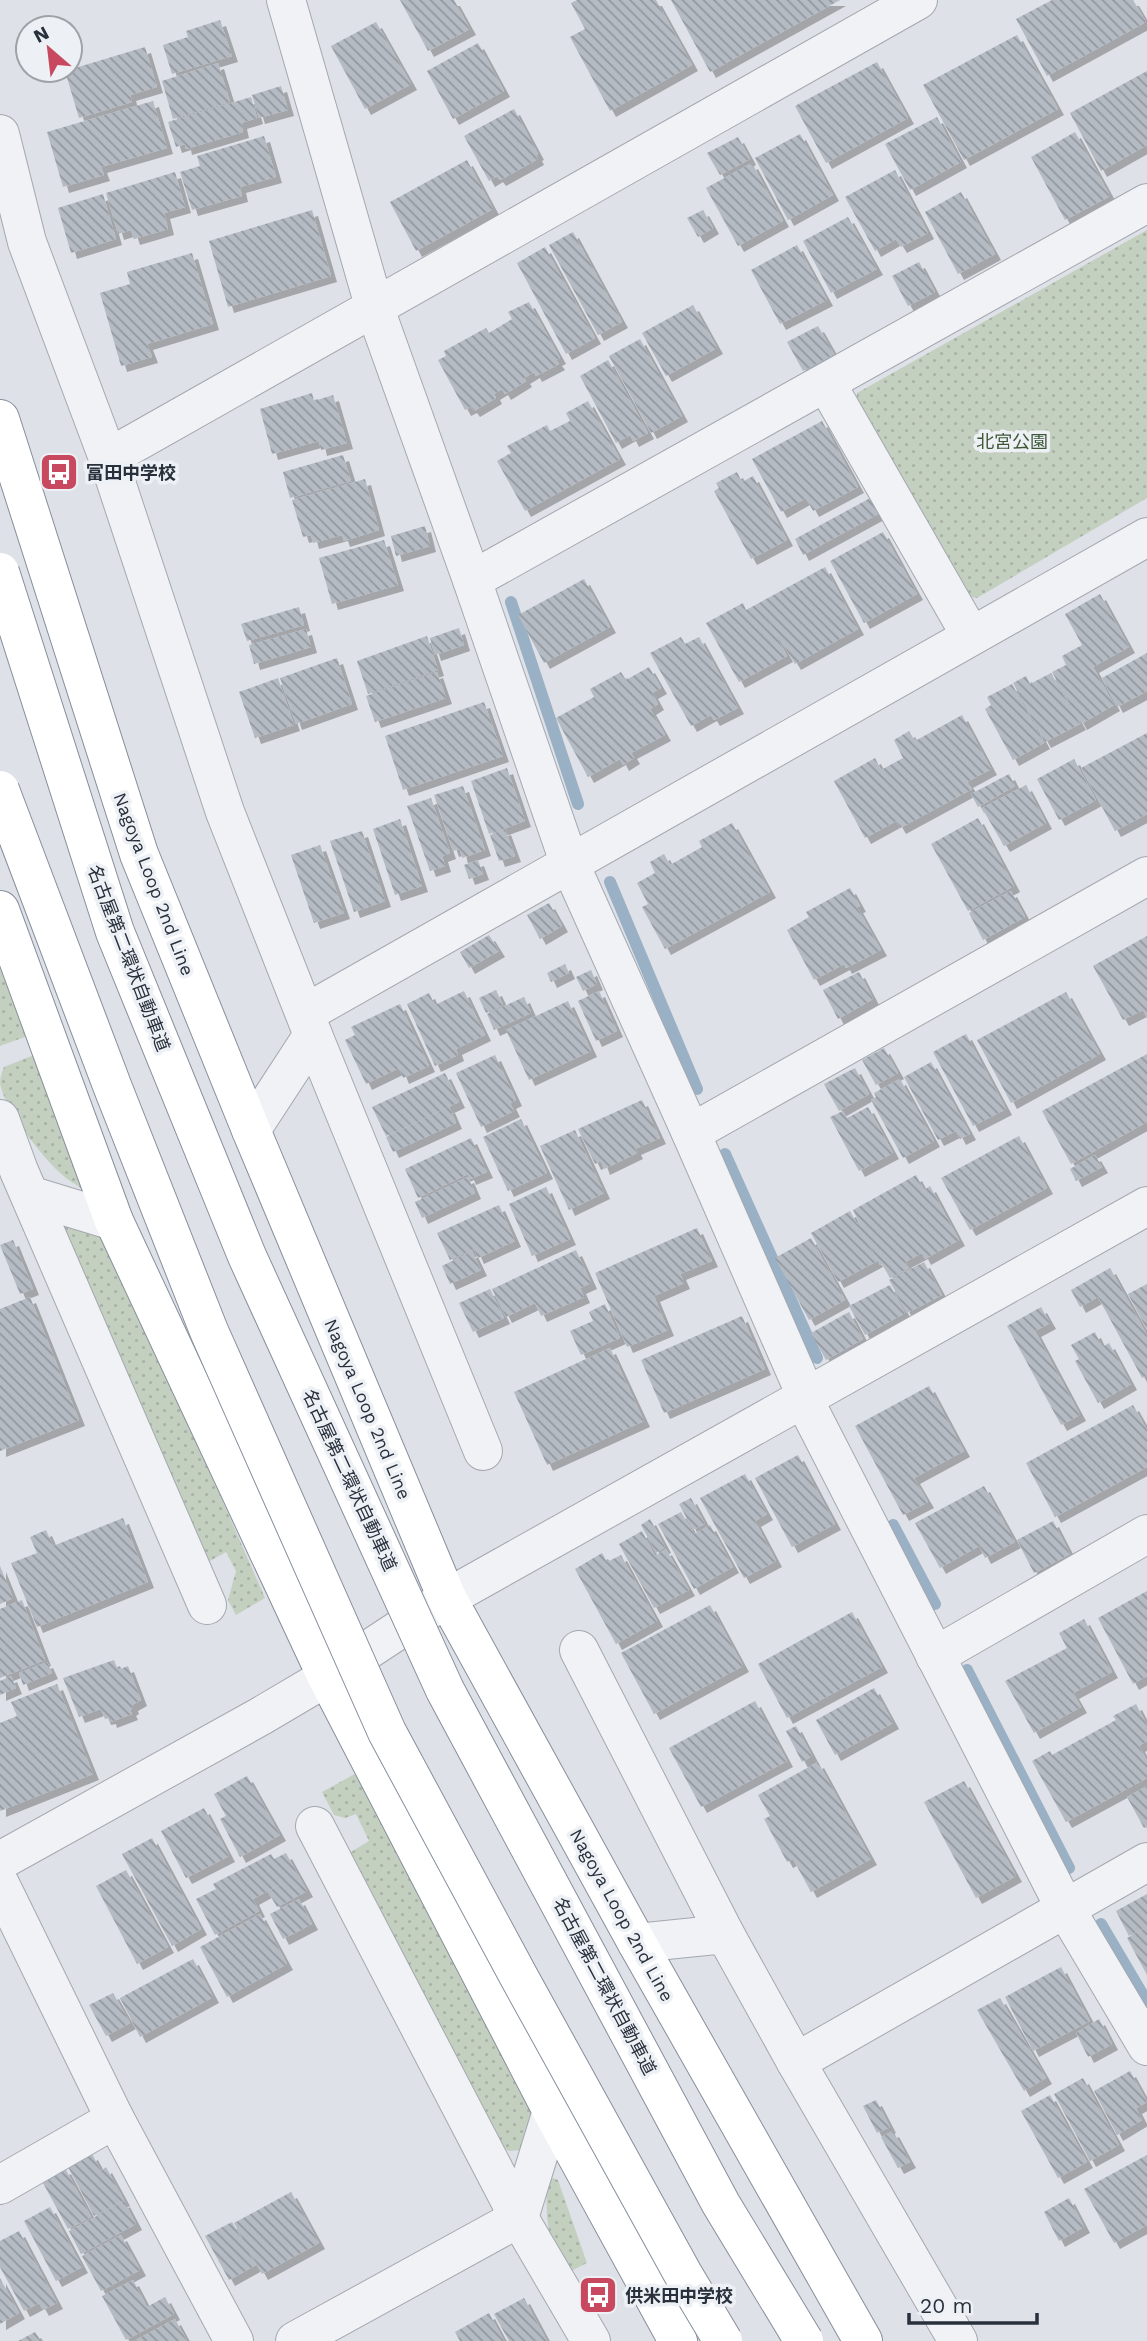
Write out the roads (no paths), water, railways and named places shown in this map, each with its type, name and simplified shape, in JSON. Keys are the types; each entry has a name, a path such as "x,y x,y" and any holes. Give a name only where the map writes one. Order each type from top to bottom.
{"highway":[{"name":"Nagoya Loop 2nd Line","path":"0,419 139,854 447,1598 637,1943 863,2341"},
{"name":"名古屋第二環状自動車道","path":"0,572 116,932 253,1268 446,1690 722,2204 804,2341"},
{"path":"0,790 209,1331 387,1732 532,2001 723,2341"},
{"path":"0,910 114,1221 327,1677 552,2111 678,2341"}],"street":[{"path":"286,0 374,309 472,580 569,862 691,1133 805,1399 1066,1908 1147,2046"},
{"path":"108,458 918,0"},
{"path":"0,134 14,237 108,458 226,812 309,1024 483,1451"},
{"path":"472,580 1147,204"},
{"path":"826,383 971,636"},
{"path":"251,1130 309,1024 569,862 971,636 1145,542"},
{"path":"691,1133 1147,876"},
{"path":"0,1119 17,1183 207,1605"},
{"path":"17,1183 114,1221"},
{"path":"0,1861 327,1677 447,1598 1147,1206"},
{"path":"935,1656 1147,1535"},
{"path":"579,1650 726,1934 796,2062 958,2341"},
{"path":"315,1826 519,2218 591,2341"},
{"path":"796,2062 1147,1862"},
{"path":"0,1884 116,2119 233,2341"},
{"path":"637,1943 726,1934"},
{"path":"295,2341 519,2218 552,2111"},
{"path":"0,2185 116,2119"}],"waterway":[{"path":"511,602 578,804"},
{"path":"610,882 697,1089"},
{"path":"725,1154 817,1358"},
{"path":"893,1525 935,1604"},
{"path":"967,1670 1069,1868"},
{"path":"1101,1924 1147,2002"}],"place":[{"name":"富田中学校","path":"59,472"},
{"name":"供米田中学校","path":"598,2295"}],"park label":[{"name":"北宮公園","path":"1012,441"}]}
